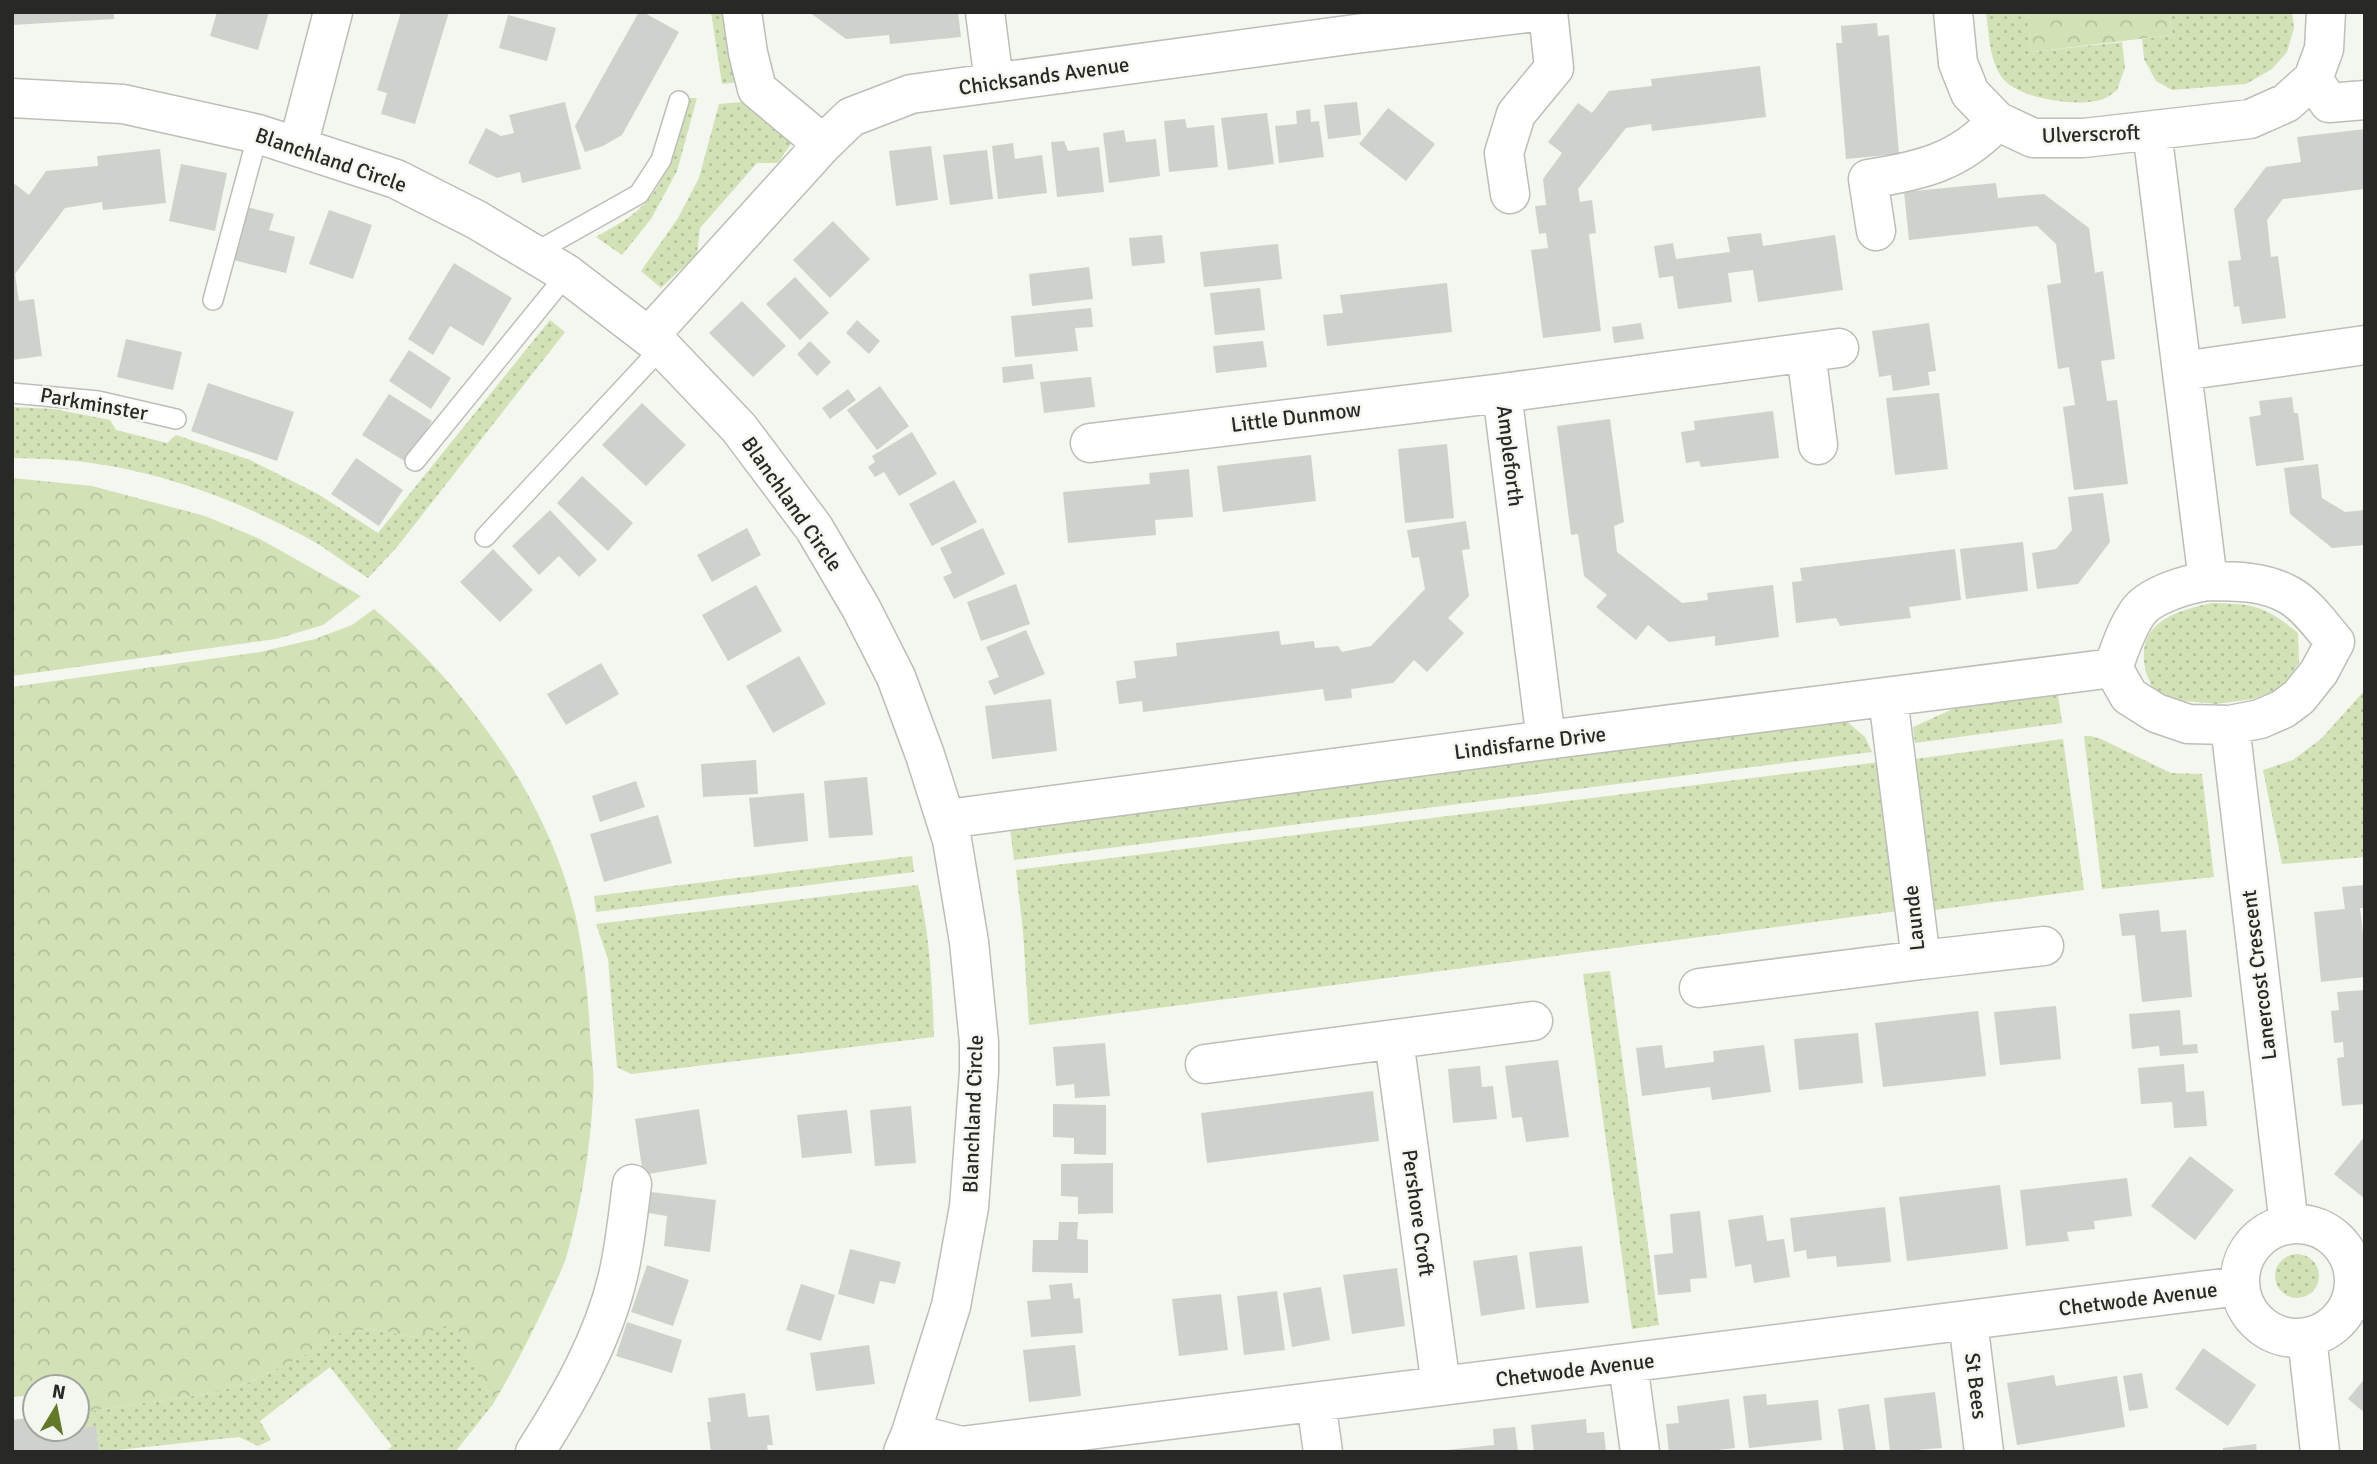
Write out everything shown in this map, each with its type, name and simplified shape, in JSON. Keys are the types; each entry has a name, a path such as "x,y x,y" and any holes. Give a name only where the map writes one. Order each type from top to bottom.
{"street":[{"path":"298,146 333,12"},
{"path":"742,12 757,89 823,144"},
{"path":"985,12 994,82"},
{"name":"Chicksands Avenue","path":"655,341 823,144 851,117 911,94 1459,16 1536,12"},
{"path":"1510,194 1504,153 1516,114 1554,68 1548,12"},
{"name":"Ulverscroft","path":"1953,12 1958,63 1970,93 1997,121 2033,138 2084,138 2152,131 2208,581"},
{"path":"2152,131 2250,119 2286,103 2313,79 2324,49 2326,12"},
{"path":"2313,79 2329,103 2365,100"},
{"name":"Blanchland Circle","path":"12,98 123,104 258,134 396,179 477,220 567,274 655,341 739,428 814,528 861,608 896,677 947,819 969,942 979,1042 978,1095 969,1206 951,1306 907,1443"},
{"path":"1876,231 1868,179 1913,172 1951,158 1982,139 1997,121"},
{"path":"2182,371 2365,345"},
{"name":"Ampleforth","path":"1546,740 1502,393 1823,350 1818,445"},
{"name":"Little Dunmow","path":"1090,443 1502,393"},
{"path":"2208,581 2251,583 2290,595 2350,640 2299,697 2283,709 2260,719 2230,725 2188,724 2156,713 2129,696 2113,668 2126,634 2140,610 2163,595 2186,584 2208,581"},
{"name":"Lindisfarne Drive","path":"947,819 2113,668"},
{"name":"Launde","path":"1699,988 1921,960 1888,698"},
{"name":"Lanercost Crescent","path":"2230,725 2289,1224"},
{"path":"1921,960 2044,946"},
{"path":"1205,1064 1533,1021"},
{"name":"Pershore Croft","path":"1394,1040 1441,1386"},
{"path":"536,1452 568,1400 595,1345 618,1276 632,1184"},
{"path":"2289,1224 2306,1225 2329,1235 2358,1267 2349,1304 2339,1319 2325,1331 2307,1337 2288,1337 2270,1332 2255,1320 2244,1304 2240,1286 2244,1260 2258,1239 2289,1224"},
{"name":"Chetwode Avenue","path":"907,1443 961,1446 2240,1286"},
{"name":"St Bees","path":"1968,1321 1984,1452"},
{"path":"2307,1337 2320,1452"},
{"path":"1628,1364 1640,1452"},
{"path":"1316,1402 1323,1452"}],"lane":[{"path":"534,253 639,194 661,160 679,101"},
{"path":"213,300 258,134"},
{"path":"415,461 567,274"},
{"path":"485,537 655,341"},
{"name":"Parkminster","path":"12,393 98,401 176,419"}],"green space":[{"path":"711,12 729,12 740,82 722,84"},
{"path":"1986,12 2027,12 2031,52 2122,42 2125,68 2117,90 2093,102 2064,102 2033,96 2008,84 1994,61"},
{"path":"2027,12 2169,12 2172,35 2031,52"},
{"path":"2169,12 2292,12 2294,28 2287,52 2272,69 2246,84 2172,90 2156,81 2144,59 2142,39 2172,35"},
{"path":"689,98 697,98 677,171 651,219 622,255 596,237 634,213 654,192 673,153"},
{"path":"753,101 792,142 778,163 757,163 700,228 697,254 661,288 641,271 678,218 699,178 719,104"},
{"path":"550,320 565,332 397,547 368,578 300,534 273,520 187,485 96,464 12,458 12,407 54,409 110,420 116,430 167,443 176,435 250,460 318,494 378,533"},
{"path":"12,478 92,486 205,516 260,539 361,596 323,625 276,639 12,676"},
{"path":"2212,603 2238,604 2267,611 2298,633 2299,663 2281,689 2253,699 2216,704 2176,700 2153,689 2146,671 2144,652 2153,629 2173,615"},
{"path":"374,609 441,673 499,748 524,789 546,830 563,874 576,918 587,989 593,1089 584,1178 566,1258 559,1275 521,1354 493,1404 455,1323 414,1337 372,1329 342,1332 303,1356 250,1382 212,1393 91,1411 91,1373 21,1373 21,1396 12,1397 12,687 260,652 315,639 352,625"},
{"path":"2365,690 2365,857 2282,864 2263,770 2293,760 2321,739"},
{"path":"2058,695 2062,723 1915,743 1913,727 1955,708"},
{"path":"1845,720 1865,737 1872,752 1014,860 1010,828"},
{"path":"2084,736 2101,739 2171,773 2202,774 2214,877 2102,889"},
{"path":"2063,739 2084,890 1935,910 1915,759"},
{"path":"1880,762 1898,911 1029,1025 1016,870"},
{"path":"912,856 914,872 596,912 594,896"},
{"path":"918,885 928,941 934,1037 631,1074 617,1067 608,959 596,924"},
{"path":"1610,971 1659,1325 1632,1329 1583,974"},
{"path":"2297,1254 2313,1260 2319,1276 2313,1292 2297,1298 2281,1292 2275,1276 2281,1260"},
{"path":"455,1322 493,1404 455,1452 386,1452 392,1446 330,1367 260,1421 271,1440 258,1446 239,1437 99,1452 96,1427 91,1428 91,1411 212,1393 250,1382 303,1356 342,1332 372,1329 414,1337"}],"building":[{"path":"12,12 114,12 114,19 12,25"},
{"path":"217,12 269,12 258,50 210,36"},
{"path":"401,12 449,12 415,124 381,114 387,93 377,90"},
{"path":"639,12 679,32 622,135 585,152 575,126"},
{"path":"809,12 958,12 961,37 890,44 889,35 846,39"},
{"path":"508,15 556,28 547,61 499,48"},
{"path":"1877,23 1878,36 1889,35 1899,154 1846,159 1836,43 1842,43 1841,26"},
{"path":"1760,66 1766,117 1652,131 1651,124 1626,128 1578,189 1580,202 1592,200 1596,233 1589,234 1601,331 1543,338 1531,250 1548,248 1546,233 1539,234 1535,206 1546,205 1543,179 1562,153 1548,142 1578,103 1592,113 1609,91 1652,86 1651,79"},
{"path":"565,102 581,169 522,183 520,172 497,178 468,163 486,128 501,136 514,133 509,115"},
{"path":"1357,102 1361,135 1328,139 1324,105"},
{"path":"1388,108 1435,144 1406,181 1359,144"},
{"path":"1310,109 1311,122 1319,121 1324,157 1279,163 1275,126 1297,124 1296,111"},
{"path":"1267,113 1274,164 1228,170 1221,118"},
{"path":"1185,119 1187,128 1214,125 1218,167 1169,172 1164,121"},
{"path":"2365,129 2365,189 2283,199 2267,220 2271,257 2278,256 2286,318 2242,324 2239,306 2234,307 2228,261 2241,260 2234,209 2266,167 2301,162 2297,137"},
{"path":"1124,130 1126,142 1156,139 1160,176 1109,183 1103,133"},
{"path":"1064,141 1068,151 1099,147 1104,192 1057,197 1051,142"},
{"path":"1013,143 1015,159 1042,155 1047,193 998,199 992,146"},
{"path":"931,146 938,200 896,206 889,151"},
{"path":"160,149 166,203 103,210 102,202 65,208 15,274 19,301 34,299 42,356 12,360 12,182 29,195 46,171 98,166 97,156"},
{"path":"987,150 993,199 950,205 943,155"},
{"path":"181,164 227,173 215,231 169,221"},
{"path":"1996,183 1998,198 2044,194 2089,228 2095,273 2103,271 2115,359 2101,361 2107,401 2117,400 2128,484 2074,490 2063,407 2075,405 2069,367 2058,369 2047,285 2061,283 2056,244 2037,226 1909,240 1904,192"},
{"path":"247,207 274,214 269,230 295,237 286,273 233,260"},
{"path":"329,210 372,225 353,279 309,264"},
{"path":"833,221 870,259 830,298 793,260"},
{"path":"1761,233 1763,246 1835,235 1843,290 1758,302 1753,270 1728,273 1732,302 1678,309 1673,276 1659,278 1654,246 1673,243 1676,259 1730,252 1727,237"},
{"path":"1162,235 1165,263 1132,266 1129,238"},
{"path":"1278,244 1282,279 1204,287 1200,252"},
{"path":"454,263 512,298 483,346 450,326 433,355 408,339"},
{"path":"1089,267 1093,299 1032,306 1029,274"},
{"path":"795,277 829,313 800,340 766,304"},
{"path":"1447,283 1452,332 1327,346 1323,315 1343,313 1340,295"},
{"path":"1260,288 1265,330 1215,335 1210,293"},
{"path":"742,301 786,346 753,377 709,333"},
{"path":"1091,308 1093,327 1075,328 1078,351 1015,357 1011,316"},
{"path":"857,320 880,341 869,354 846,333"},
{"path":"1641,323 1644,339 1614,343 1612,327"},
{"path":"1929,323 1936,371 1928,372 1930,385 1893,391 1891,375 1879,377 1872,331"},
{"path":"126,339 182,352 173,390 117,377"},
{"path":"810,341 831,362 817,376 797,354"},
{"path":"1263,341 1267,367 1216,373 1213,346"},
{"path":"409,350 451,378 431,409 389,381"},
{"path":"1032,364 1034,379 1003,383 1002,367"},
{"path":"1091,377 1095,407 1044,413 1040,382"},
{"path":"208,383 294,412 277,461 191,431"},
{"path":"880,386 909,426 877,450 847,410"},
{"path":"848,389 856,400 830,419 822,408"},
{"path":"1939,393 1948,469 1895,475 1886,398"},
{"path":"389,394 432,421 406,462 362,435"},
{"path":"2292,397 2294,413 2298,413 2304,460 2256,466 2249,417 2261,415 2259,401"},
{"path":"642,403 686,445 646,486 602,445"},
{"path":"1773,411 1779,458 1701,467 1699,461 1686,463 1681,432 1695,430 1694,421"},
{"path":"1610,419 1624,522 1614,526 1617,552 1682,603 1708,600 1707,593 1773,585 1779,637 1715,646 1715,636 1669,642 1648,625 1636,640 1596,607 1607,595 1584,576 1578,534 1571,535 1557,426"},
{"path":"912,432 937,474 899,496 884,472 875,477 868,467 875,462 872,456"},
{"path":"1447,444 1454,518 1405,523 1398,449"},
{"path":"1311,455 1316,501 1223,512 1217,466"},
{"path":"356,458 403,490 379,526 331,494"},
{"path":"2318,464 2322,498 2345,512 2365,510 2365,545 2332,548 2290,514 2284,468"},
{"path":"1189,469 1193,517 1155,520 1156,535 1068,543 1063,492 1150,484 1149,473"},
{"path":"582,476 633,523 608,551 557,503"},
{"path":"954,480 977,522 932,546 909,504"},
{"path":"2103,493 2110,542 2078,584 2037,589 2032,553 2056,549 2072,530 2068,497"},
{"path":"550,510 597,560 579,577 559,556 539,575 512,546"},
{"path":"1466,521 1470,549 1462,550 1469,596 1448,618 1464,633 1427,672 1414,660 1393,683 1351,689 1352,698 1325,701 1323,689 1143,712 1142,701 1119,704 1116,681 1136,678 1134,661 1177,656 1176,643 1279,631 1281,645 1314,641 1315,648 1338,646 1342,652 1371,646 1425,589 1419,557 1412,558 1407,530"},
{"path":"747,528 761,555 712,582 697,555"},
{"path":"983,528 1005,574 954,599 943,577 952,573 940,548"},
{"path":"2023,542 2028,591 1966,599 1960,549"},
{"path":"493,549 533,590 500,622 460,582"},
{"path":"1955,549 1961,600 1909,607 1911,618 1840,626 1836,618 1796,623 1792,582 1802,581 1800,568"},
{"path":"1016,584 1030,624 981,641 967,602"},
{"path":"756,585 782,631 728,661 702,615"},
{"path":"1026,630 1045,674 994,695 988,681 999,677 986,647"},
{"path":"799,656 826,704 773,733 746,686"},
{"path":"601,663 619,694 566,725 547,694"},
{"path":"1051,699 1057,751 992,759 985,706"},
{"path":"756,760 758,794 703,797 701,764"},
{"path":"867,777 873,835 829,838 824,781"},
{"path":"636,781 645,807 600,822 592,796"},
{"path":"804,793 808,841 754,847 749,798"},
{"path":"658,815 672,863 604,882 590,834"},
{"path":"2365,885 2365,908 2360,908 2365,977 2321,982 2314,912 2345,909 2342,887"},
{"path":"2159,910 2161,932 2186,930 2192,997 2142,1002 2135,935 2122,936 2119,914"},
{"path":"2365,990 2365,1104 2342,1106 2337,1058 2344,1057 2343,1042 2334,1043 2331,1011 2339,1010 2337,992"},
{"path":"2056,1006 2061,1059 2000,1065 1994,1012"},
{"path":"2180,1010 2183,1045 2197,1044 2198,1053 2160,1056 2159,1046 2132,1049 2129,1014"},
{"path":"1978,1011 1986,1076 1883,1087 1875,1023"},
{"path":"1858,1033 1863,1083 1799,1090 1794,1039"},
{"path":"1105,1043 1110,1096 1075,1098 1074,1084 1056,1086 1053,1047"},
{"path":"1662,1045 1665,1068 1714,1062 1713,1051 1764,1045 1771,1092 1712,1100 1710,1087 1642,1096 1636,1048"},
{"path":"1558,1060 1569,1137 1526,1142 1522,1117 1512,1118 1505,1066"},
{"path":"2184,1064 2186,1092 2204,1091 2207,1126 2174,1128 2172,1102 2141,1104 2138,1068"},
{"path":"1480,1066 1482,1087 1493,1086 1497,1119 1453,1123 1448,1069"},
{"path":"1373,1091 1379,1141 1207,1163 1201,1113"},
{"path":"1053,1104 1106,1105 1106,1155 1074,1154 1074,1138 1053,1137"},
{"path":"911,1106 916,1163 875,1166 870,1110"},
{"path":"699,1109 707,1164 643,1175 635,1119"},
{"path":"847,1110 852,1153 802,1158 797,1115"},
{"path":"2365,1136 2365,1199 2334,1174"},
{"path":"2190,1156 2234,1190 2195,1240 2151,1206"},
{"path":"1113,1163 1113,1213 1078,1214 1078,1197 1061,1196 1061,1164"},
{"path":"2127,1178 2132,1216 2094,1221 2095,1229 2067,1232 2069,1241 2026,1246 2020,1190"},
{"path":"2000,1185 2008,1249 1907,1261 1899,1197"},
{"path":"651,1192 716,1200 710,1252 664,1246 667,1216 649,1213"},
{"path":"1885,1207 1891,1262 1837,1267 1836,1256 1807,1259 1806,1250 1794,1252 1790,1218"},
{"path":"1700,1211 1707,1278 1690,1279 1691,1292 1658,1295 1654,1255 1673,1253 1670,1214"},
{"path":"1763,1215 1767,1241 1784,1239 1790,1277 1754,1283 1751,1264 1735,1267 1728,1220"},
{"path":"1059,1222 1078,1222 1077,1239 1088,1240 1088,1273 1032,1272 1033,1240 1058,1240"},
{"path":"1582,1246 1589,1303 1536,1308 1529,1252"},
{"path":"850,1249 901,1262 895,1284 880,1281 874,1304 838,1294"},
{"path":"1517,1255 1525,1309 1481,1316 1473,1261"},
{"path":"647,1265 689,1280 673,1326 631,1312"},
{"path":"1397,1268 1405,1326 1352,1334 1343,1275"},
{"path":"1072,1283 1074,1299 1080,1298 1083,1333 1031,1337 1027,1301 1051,1299 1049,1285"},
{"path":"801,1284 835,1295 821,1341 786,1330"},
{"path":"1321,1287 1330,1340 1292,1347 1283,1293"},
{"path":"1277,1291 1285,1350 1244,1355 1237,1296"},
{"path":"1221,1294 1228,1350 1179,1356 1172,1299"},
{"path":"627,1322 682,1340 672,1373 616,1356"},
{"path":"869,1345 875,1384 816,1391 810,1353"},
{"path":"1075,1345 1081,1396 1029,1402 1023,1350"},
{"path":"2203,1348 2256,1385 2228,1426 2175,1389"},
{"path":"2142,1373 2148,1408 2129,1411 2123,1376"},
{"path":"2054,1375 2056,1386 2117,1376 2125,1427 2017,1445 2007,1383"},
{"path":"2365,1378 2365,1413 2348,1399"},
{"path":"1935,1392 1942,1448 1890,1452 1884,1398"},
{"path":"745,1393 748,1417 769,1415 773,1445 767,1445 768,1452 711,1452 707,1422 711,1422 708,1398"},
{"path":"1766,1394 1767,1405 1818,1400 1822,1440 1749,1448 1743,1396"},
{"path":"1729,1399 1735,1448 1669,1452 1666,1424 1679,1423 1677,1406"},
{"path":"1869,1404 1876,1452 1844,1452 1838,1409"},
{"path":"21,1419 21,1443 91,1443 91,1427 96,1426 99,1452 12,1452 12,1420"},
{"path":"1586,1419 1587,1433 1604,1432 1606,1452 1534,1452 1531,1425"},
{"path":"1515,1427 1518,1452 1447,1452 1494,1445 1493,1429"},
{"path":"2256,1444 2257,1452 2223,1452 2223,1448"}]}
